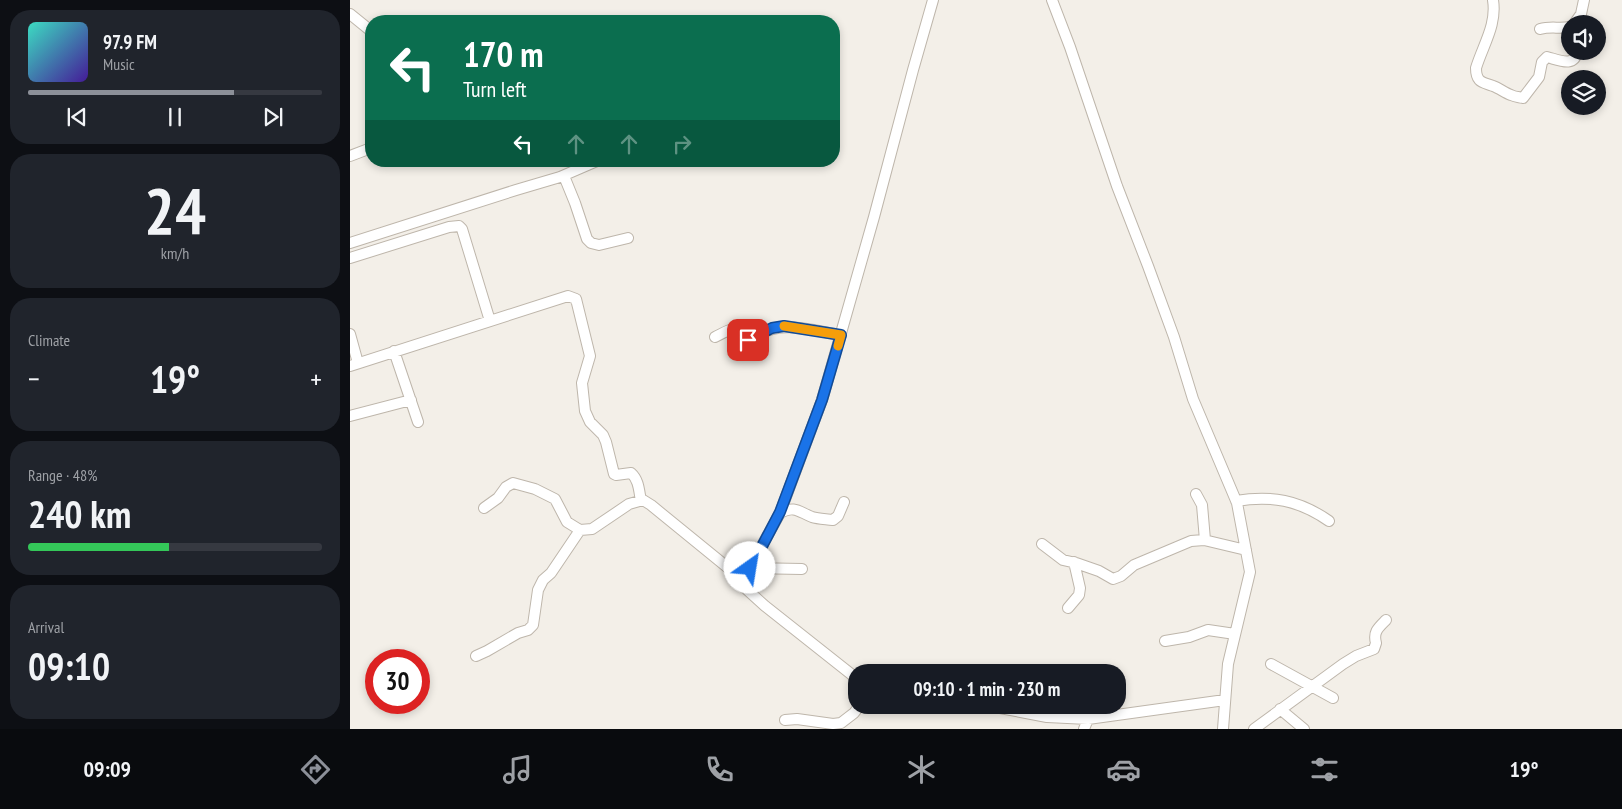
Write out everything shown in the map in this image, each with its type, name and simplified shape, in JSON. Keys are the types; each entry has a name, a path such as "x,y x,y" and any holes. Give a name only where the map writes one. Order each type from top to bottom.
{"street":[{"path":"848,672 765,606 743,586 743,580 780,512 822,400 933,0"},
{"path":"1052,0 1117,186 1174,337 1193,399 1236,501 1250,572 1228,664 1223,729"},
{"path":"1493,0 1492,27 1476,68 1479,80 1512,96 1523,98 1540,77 1542,62 1547,57 1566,62 1574,60"},
{"path":"1580,15 1584,0"},
{"path":"350,14 365,26"},
{"path":"1540,29 1551,26 1561,28"},
{"path":"350,156 365,150"},
{"path":"350,243 564,176 584,167"},
{"path":"564,176 591,243 599,245 628,238"},
{"path":"350,258 449,227 459,226 462,229 490,321"},
{"path":"350,334 354,364 568,296 576,299 590,356 582,383 585,411 590,422 603,435 614,474 631,473 634,476 638,483 640,501"},
{"path":"715,337 733,329 750,340 772,328 784,326 841,335"},
{"path":"394,351 418,422"},
{"path":"350,416 411,400"},
{"path":"484,508 498,498 506,487 512,483 535,489 555,499 567,522 580,530 592,529 629,504 642,500 652,505 743,580"},
{"path":"1196,494 1202,505 1205,540"},
{"path":"1236,501 1264,498 1284,500 1322,516 1329,521"},
{"path":"780,512 796,509 814,518 833,520 838,516 844,502"},
{"path":"476,656 518,632 528,630 532,625 538,590 543,580 552,573 580,530"},
{"path":"1042,544 1063,560 1099,571 1113,579 1121,576 1134,565 1191,541 1205,540 1246,550"},
{"path":"1068,608 1079,595 1080,588 1074,562"},
{"path":"750,568 802,569"},
{"path":"1254,729 1343,664 1356,656 1374,649 1376,630 1386,620"},
{"path":"1165,641 1189,637 1208,630 1235,634"},
{"path":"1271,664 1333,698"},
{"path":"1032,714 1085,726 1225,700"},
{"path":"1280,709 1304,729"},
{"path":"785,720 797,719 842,726 853,714"}],"slow traffic":[{"path":"784,326 841,335 838,346"}],"route":[{"path":"748,340 772,328 784,326 841,335 822,400 780,512 750,568"}]}
